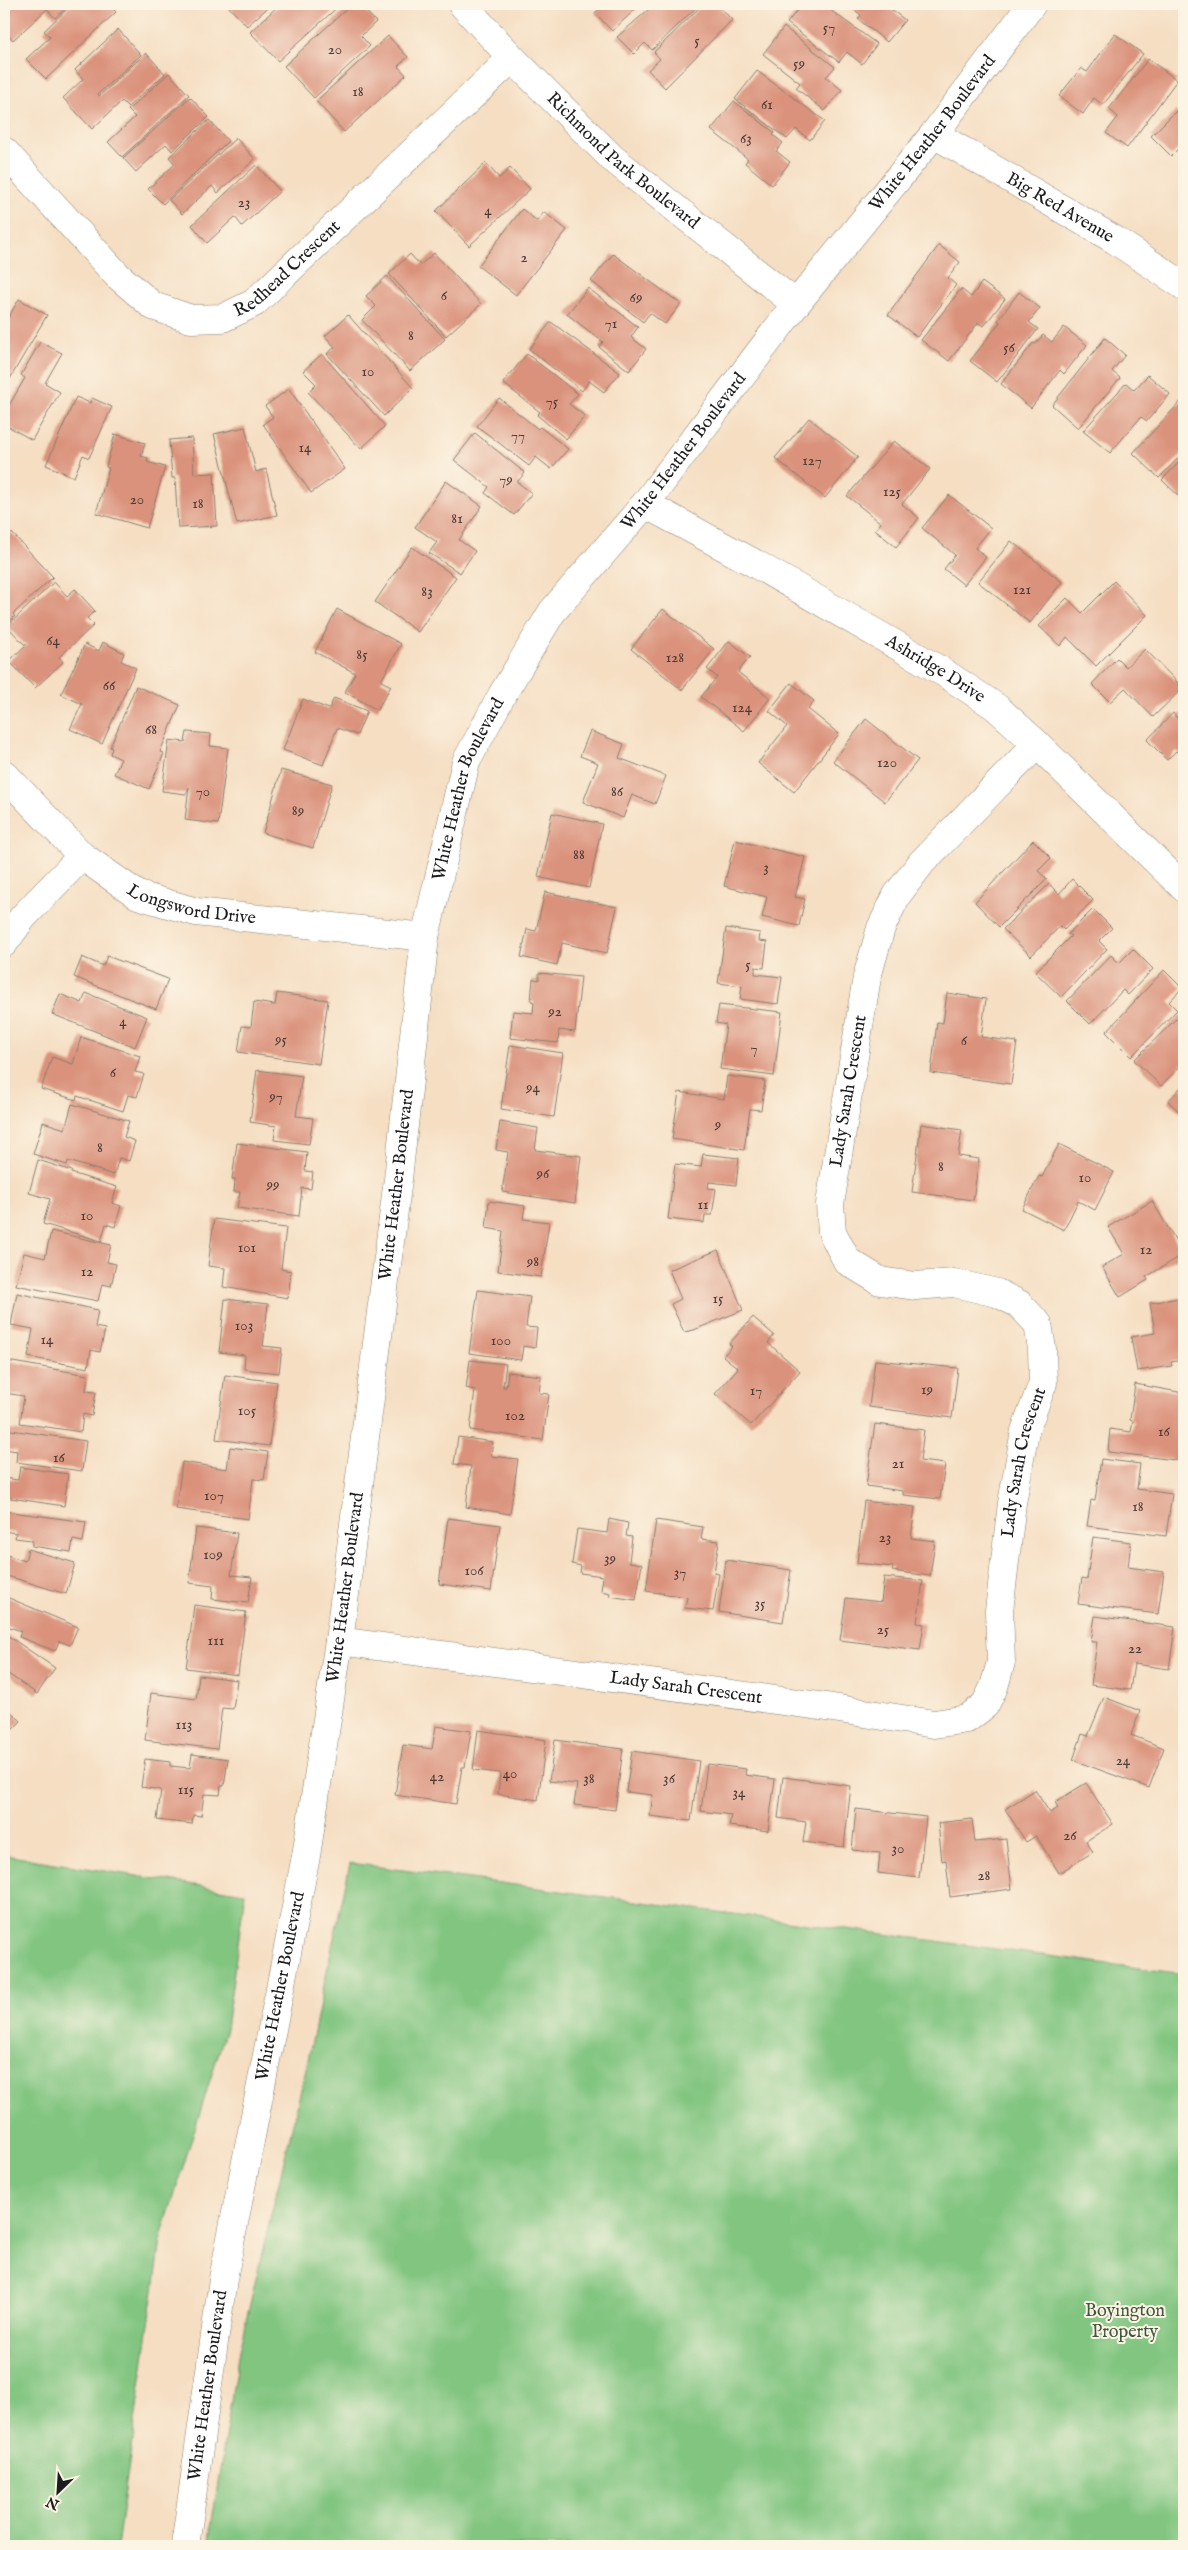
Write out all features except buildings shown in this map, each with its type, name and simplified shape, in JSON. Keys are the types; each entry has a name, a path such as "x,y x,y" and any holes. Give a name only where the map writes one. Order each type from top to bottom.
{"street":[{"name":"Richmond Park Boulevard","path":"462,4 512,58 612,158 796,304"},
{"name":"White Heather Boulevard","path":"185,2546 223,2279 306,1856 339,1641 398,1178 425,937 466,762 502,695 552,612 645,504 796,304 934,134 1032,4"},
{"name":"Redhead Crescent","path":"4,151 117,274 153,306 191,319 224,318 254,303 512,58"},
{"name":"Big Red Avenue","path":"934,134 1115,240 1184,286"},
{"name":"Ashridge Drive","path":"645,504 754,563 943,672 996,707 1038,744 1184,888"},
{"name":"Lady Sarah Crescent","path":"339,1641 820,1706 934,1724 968,1719 985,1705 994,1687 1001,1662 999,1611 1012,1503 1025,1432 1043,1383 1042,1349 1038,1324 1019,1304 997,1293 954,1283 915,1286 880,1281 847,1261 832,1232 830,1204 867,977 881,928 897,895 922,862 1038,744"},
{"name":"Longsword Drive","path":"4,774 82,856 138,895 188,910 425,937"},
{"path":"4,943 22,917 82,856"}],"green space":[{"path":"4,1855 245,1893 226,2029 162,2234 117,2546 4,2546"},
{"name":"Boyington Property","path":"350,1863 1184,1974 1184,2546 208,2546 239,2350 308,2060"}]}
